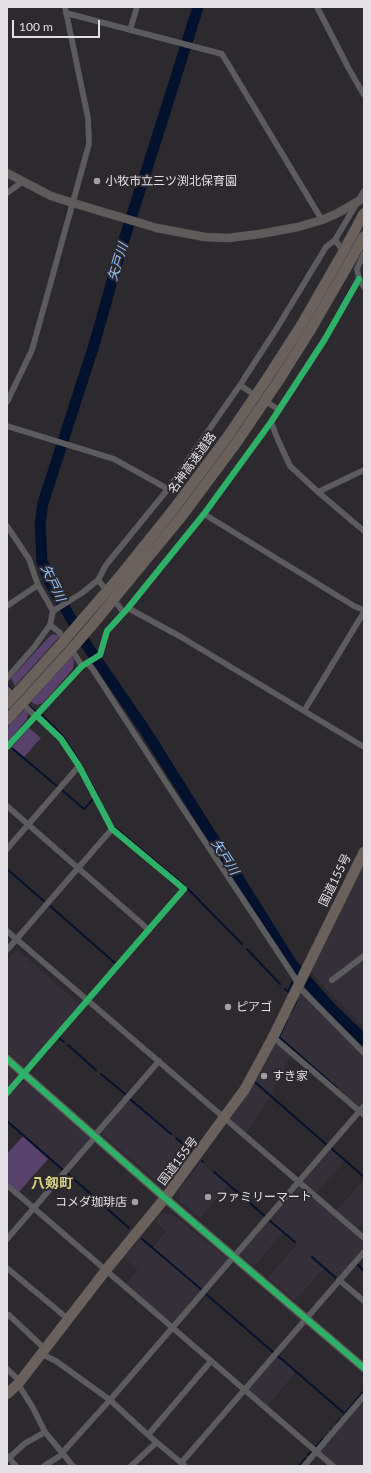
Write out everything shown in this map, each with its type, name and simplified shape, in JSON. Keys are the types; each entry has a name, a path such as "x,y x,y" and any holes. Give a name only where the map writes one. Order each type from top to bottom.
{"highway":[{"name":"名神高速道路","path":"7,704 120,576 173,510 228,436 294,336 341,256 364,213"},
{"name":"名神高速道路","path":"7,720 94,623 182,516 237,442 353,267 364,236"},
{"name":"国道155号","path":"7,1394 19,1382 106,1270 165,1198 245,1089 273,1037 364,852"}],"street":[{"path":"130,30 137,7"},
{"path":"317,7 364,95"},
{"path":"7,402 32,350 89,144 88,118 65,10 130,30 222,54 322,220"},
{"path":"7,173 51,196 133,221 205,237 228,238 298,227 322,220 362,200"},
{"path":"7,193 22,182"},
{"path":"7,678 35,646 50,625 54,611 82,593 98,580 106,565 168,490 240,385 277,328 326,247 335,240 362,200 364,191"},
{"path":"335,240 364,287"},
{"path":"353,267 364,253"},
{"path":"7,747 86,664 100,655 107,630 128,608 204,514 280,410 325,339 359,279"},
{"path":"240,385 250,392"},
{"path":"270,404 280,410"},
{"path":"271,422 290,466 364,531"},
{"path":"7,426 114,459 168,490"},
{"path":"318,492 364,470"},
{"path":"204,514 364,613 304,711"},
{"path":"7,526 29,559 38,585 54,611"},
{"path":"98,580 102,586"},
{"path":"7,606 38,585"},
{"path":"118,605 123,612"},
{"path":"128,608 181,637 364,747"},
{"path":"50,625 59,632 86,664 92,668 298,984 364,1053"},
{"path":"7,1093 184,889 112,829 79,766 61,739 27,708"},
{"path":"7,849 79,766"},
{"path":"7,806 149,930"},
{"path":"7,950 112,829"},
{"path":"7,931 364,1238"},
{"path":"332,980 364,956"},
{"path":"273,1037 362,1113"},
{"path":"7,1059 165,1198 364,1368"},
{"path":"7,1239 159,1061"},
{"path":"44,1466 63,1453 299,1182 362,1113 364,1106"},
{"path":"7,1185 333,1466"},
{"path":"7,1317 9,1315 43,1351 110,1400 156,1443 183,1464 244,1390 364,1252"},
{"path":"8,1271 68,1319"},
{"path":"339,1280 364,1302"},
{"path":"148,1435 211,1361"},
{"path":"7,1369 19,1382 45,1432 73,1466"},
{"path":"304,1466 364,1396"},
{"path":"16,1466 8,1457 24,1444 45,1432"},
{"path":"132,1466 156,1443"}],"shaded area":[{"path":"53,634 59,637 15,686 11,678"},
{"path":"72,656 74,660 73,669 43,703 37,705 33,703 31,701"},
{"path":"25,709 28,713 27,719 7,743 7,728"},
{"path":"29,728 41,738 24,757 12,747"},
{"path":"364,864 364,1027 324,987 310,970"},
{"path":"15,951 19,951 80,1005 25,1068 7,1052 7,960"},
{"path":"301,993 364,1056 364,1102 360,1107 279,1037"},
{"path":"276,1041 291,1054 271,1095 255,1082"},
{"path":"7,1066 17,1075 17,1078 7,1089"},
{"path":"22,1081 24,1081 90,1138 90,1140 64,1170 7,1120 7,1098"},
{"path":"254,1083 270,1097 246,1133 230,1120"},
{"path":"129,1100 191,1152 169,1181 158,1182 102,1134 102,1131"},
{"path":"23,1136 48,1159 19,1192 7,1181 7,1154"},
{"path":"331,1149 345,1161 315,1194 302,1182"},
{"path":"201,1162 228,1185 200,1218 180,1201 179,1190"},
{"path":"364,1180 364,1221 357,1229 336,1211"},
{"path":"298,1187 301,1187 364,1241 364,1249 338,1278 325,1267 295,1301 268,1278 297,1244 283,1233 254,1266 242,1255 241,1252"},
{"path":"172,1214 228,1259 228,1262 202,1290 153,1247 166,1231 155,1221 160,1215"},
{"path":"141,1238 202,1291 172,1325 126,1284 138,1270 124,1258"},
{"path":"277,1356 296,1372 267,1406 248,1389"},
{"path":"364,1401 364,1466 338,1466 320,1451"}],"waterway":[{"name":"矢戸川","path":"198,7 122,246 94,345 43,503 40,524 42,561 50,583 86,644 145,730 292,964 329,1006 364,1040"},
{"path":"7,685 12,690"},
{"path":"29,706 35,711"},
{"path":"42,715 62,735 76,756 98,796"},
{"path":"13,749 58,787"},
{"path":"62,790 84,809 94,798"},
{"path":"113,826 185,886"},
{"path":"7,869 45,902"},
{"path":"188,889 242,944"},
{"path":"49,905 116,964"},
{"path":"247,949 280,984"},
{"path":"285,989 288,992 293,981"},
{"path":"290,1014 297,1000"},
{"path":"287,1020 279,1037 337,1088"},
{"path":"59,1038 64,1042"},
{"path":"68,1045 96,1070"},
{"path":"101,1074 125,1094"},
{"path":"256,1083 328,1146"},
{"path":"130,1099 171,1134"},
{"path":"7,1121 63,1170"},
{"path":"176,1138 191,1151"},
{"path":"332,1149 364,1177"},
{"path":"214,1172 266,1217"},
{"path":"67,1173 129,1228"},
{"path":"270,1221 295,1242"},
{"path":"142,1239 202,1290"},
{"path":"312,1257 337,1279 338,1278"},
{"path":"357,1264 364,1271"},
{"path":"206,1294 273,1352"},
{"path":"278,1356 345,1414"},
{"path":"343,1416 364,1391"},
{"path":"336,1424 340,1419"},
{"path":"316,1447 323,1439"},
{"path":"308,1455 311,1452"},
{"path":"299,1466 306,1458"}],"cycle path":[{"path":"7,747 82,666 100,655 107,631 128,608 204,514 271,422 325,339 359,279"},
{"path":"7,1093 184,889 112,829 79,766 61,739 36,715"},
{"path":"7,1059 165,1198 364,1368"}],"place":[{"name":"小牧市立三ツ渕北保育園","path":"97,181"},
{"name":"ピアゴ","path":"228,1007"},
{"name":"すき家","path":"264,1076"},
{"name":"ファミリーマート","path":"208,1197"},
{"name":"コメダ珈琲店","path":"135,1202"}],"district":[{"name":"八剱町","path":"52,1183"}]}
